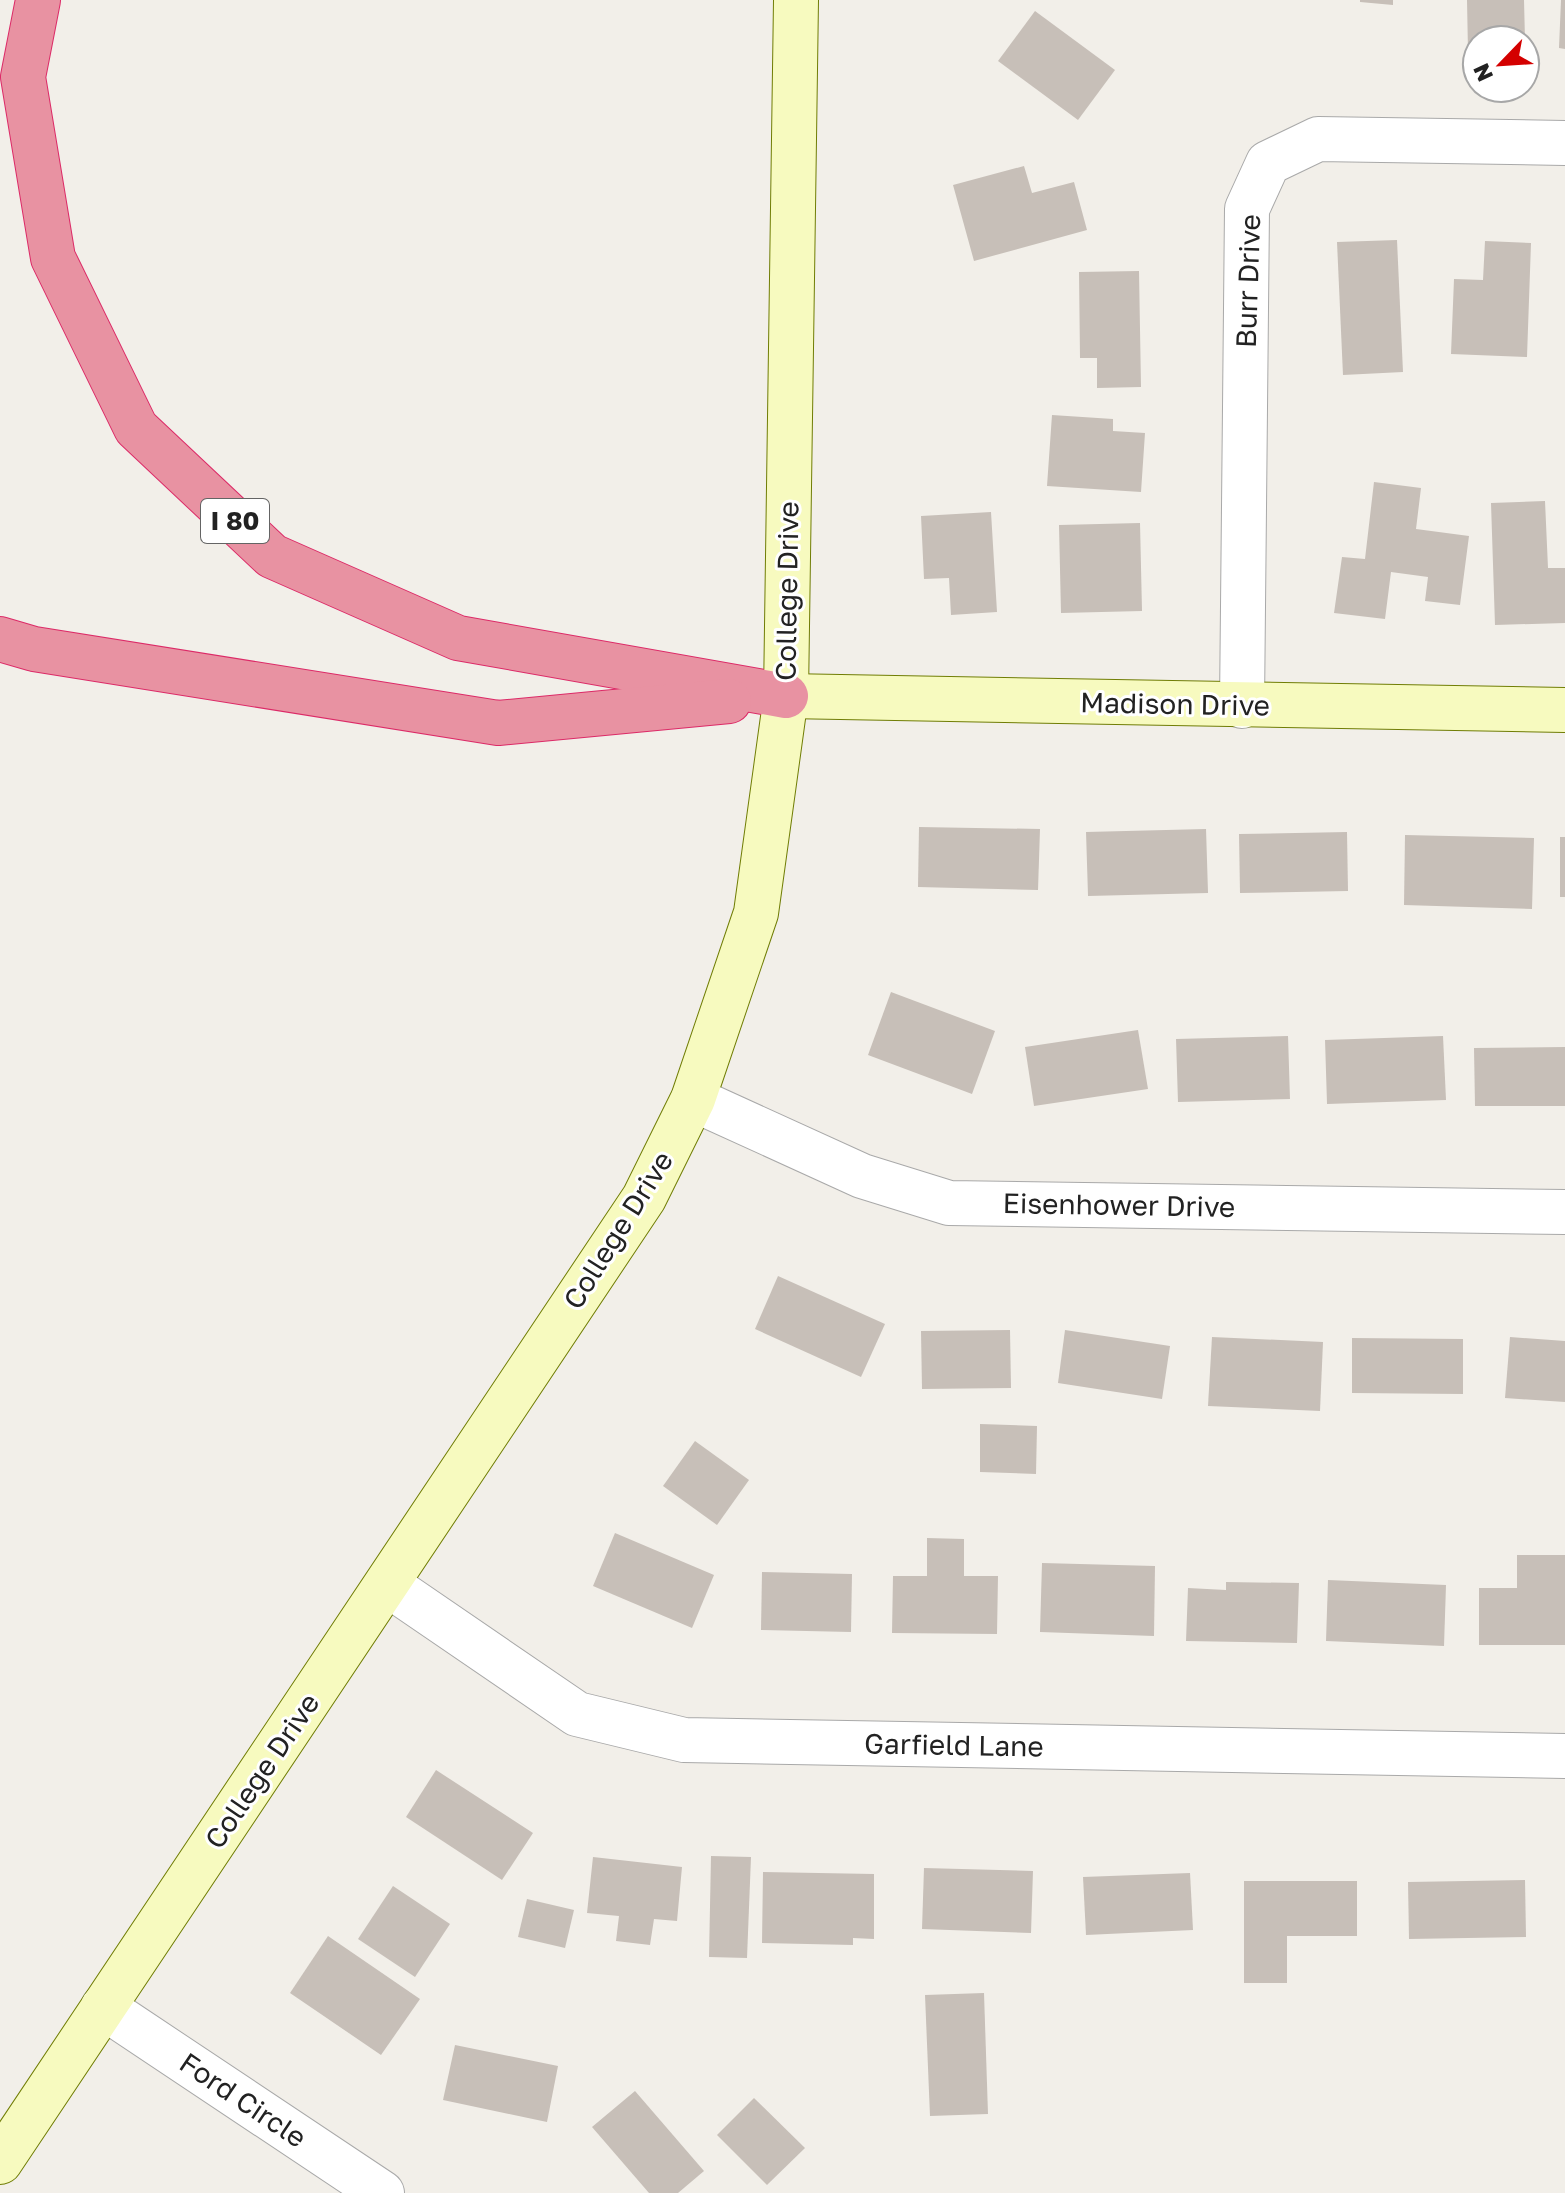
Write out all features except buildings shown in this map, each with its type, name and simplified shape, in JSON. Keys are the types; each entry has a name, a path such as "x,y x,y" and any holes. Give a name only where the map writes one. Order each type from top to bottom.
{"highway":[{"name":"I 80","path":"38,0 23,77 53,258 136,428 272,556 458,638 786,696"},
{"path":"0,639 34,649 498,723 786,696"}],"main road":[{"name":"College Drive","path":"0,2162 644,1198 693,1099 756,913 786,696 796,0"},
{"name":"Madison Drive","path":"786,696 1565,710"}],"street":[{"name":"Burr Drive","path":"1242,706 1247,209 1268,163 1318,139 1565,143"},
{"name":"Eisenhower Drive","path":"693,1099 862,1176 949,1203 1565,1212"},
{"name":"Garfield Lane","path":"387,1584 577,1714 684,1740 1565,1756"},
{"name":"Ford Circle","path":"103,2007 382,2193"}]}
